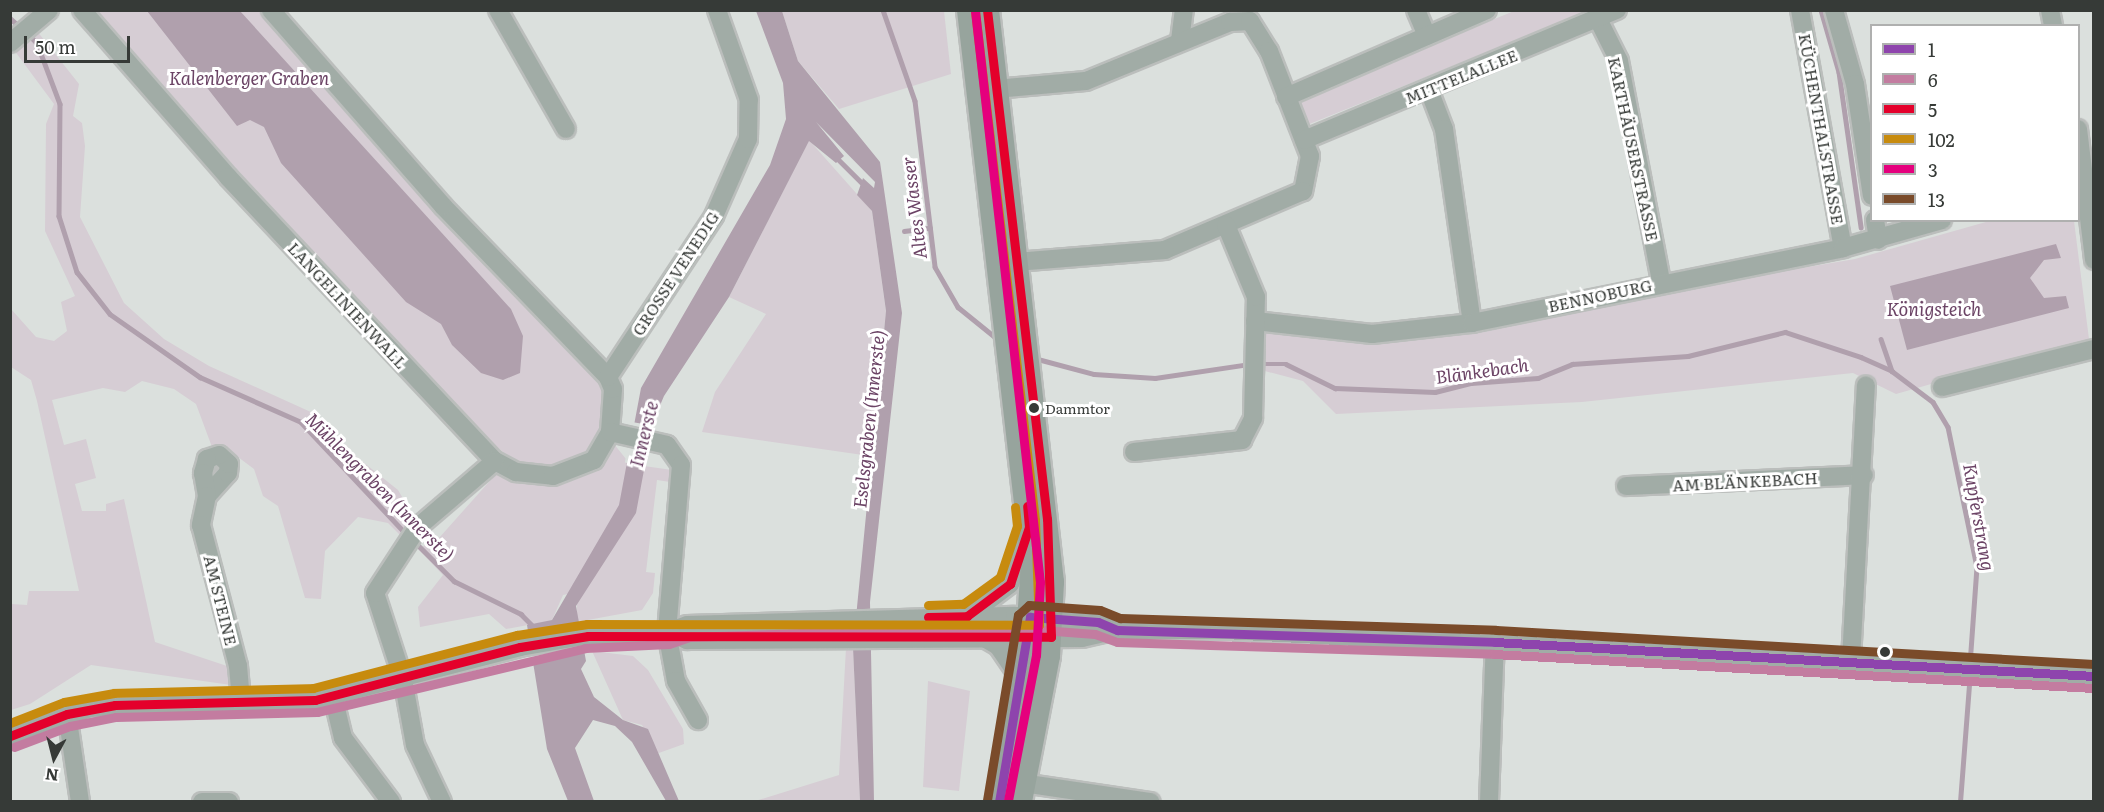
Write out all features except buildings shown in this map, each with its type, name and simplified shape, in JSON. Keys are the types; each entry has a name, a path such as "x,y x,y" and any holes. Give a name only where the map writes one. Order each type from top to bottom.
{"main road":[{"path":"969,10 1017,351 1047,519 1040,627 1021,792"},
{"path":"987,10 1015,262 1017,351 1029,527 1040,627 1022,681 999,801"}],"street":[{"path":"14,40 49,10"},
{"name":"LANGELINIENWALL","path":"82,10 228,177 495,461 516,472 565,474 594,460 615,433"},
{"path":"271,10 443,206 608,376 613,390 615,433 663,444 676,454 682,476 667,588 667,632 676,681 698,720"},
{"path":"498,10 566,129"},
{"name":"GROSSE VENEDIG","path":"608,376 714,216 748,139 749,100 717,10"},
{"path":"1180,41 1184,10"},
{"path":"1416,10 1427,36"},
{"path":"1286,97 1487,10"},
{"name":"MITTELALLEE","path":"1304,140 1617,10"},
{"name":"KÜCHENTHALSTRASSE","path":"1800,10 1843,248"},
{"name":"KÜCHENTHALSTRASSE","path":"1834,10 1854,84 1870,184"},
{"name":"KARTHÄUSERSTRASSE","path":"1598,19 1619,61 1661,281"},
{"path":"995,89 1086,81 1230,22 1250,21 1269,51 1310,156 1303,190 1164,250 1015,262"},
{"path":"1429,90 1444,129 1472,323"},
{"path":"2080,135 2086,169 2094,260"},
{"path":"1875,222 1878,240"},
{"name":"BENNOBURG","path":"1255,321 1372,334 1472,323 1661,281 1843,248 1936,222"},
{"path":"1134,452 1242,440 1253,418 1252,373 1256,297 1226,225"},
{"path":"1942,387 2094,349"},
{"path":"1851,660 1864,476 1866,385"},
{"path":"442,801 416,744 403,679 375,593 418,527 495,461"},
{"name":"AM BLÄNKEBACH","path":"1626,486 1864,476"},
{"name":"AM STEINE","path":"207,496 201,525 238,666 241,704"},
{"path":"967,616 1010,584 1029,527"},
{"path":"10,736 67,714 130,704 241,704 333,696 527,646 584,636 667,632 687,625 845,628 889,626 967,616 1040,627"},
{"path":"889,626 977,635 1098,622 1117,630 1495,642 1851,660 2094,676"},
{"path":"977,635 993,642 1022,681"},
{"path":"1489,801 1495,642"},
{"path":"333,696 343,738 386,800"},
{"path":"67,714 80,801"},
{"path":"1021,792 1151,801"},
{"path":"202,801 229,801"}],"shaded area":[{"path":"89,11 266,11 607,377 605,432 630,464 672,470 670,482 657,480 646,572 655,573 653,593 642,610 577,622 577,601 586,590 563,595 552,620 544,622 506,629 489,614 420,627 418,607 443,575 418,549 439,538 496,474 503,452 469,425 230,170"},
{"path":"782,11 944,11 951,74 839,109 798,61"},
{"path":"1514,11 1589,11 1307,125 1298,100"},
{"path":"37,31 79,84 73,116 82,123 85,146 80,217 124,303 164,339 209,366 313,413 343,446 398,490 416,520 405,540 388,523 358,517 325,551 321,599 305,598 278,506 263,496 254,469 230,451 212,447 196,404 174,389 142,381 125,392 103,388 52,400 64,445 86,439 96,478 75,484 82,511 106,511 106,504 124,499 155,642 230,667 231,685 91,665 30,704 11,710 11,604 27,605 29,591 79,591 31,380 11,367 11,309 36,337 54,341 67,331 61,302 75,296 45,231 46,124 54,104 14,50"},
{"path":"809,140 872,211 886,312 870,456 702,432 715,392 766,314 729,297"},
{"path":"1986,222 2074,222 2089,339 1896,394 1853,373 1582,402 1336,414 1303,381 1261,370 1264,331 1366,344 1484,332 1666,291 1855,259"},
{"path":"846,648 853,648 860,801 752,802 839,775"},
{"path":"592,651 633,656 648,670 683,729 684,744 656,754 642,725 623,720"},
{"path":"928,681 970,691 959,791 923,787"}],"water":[{"name":"Kalenberger Graben","path":"147,11 240,11 511,309 523,336 520,373 503,380 481,373 452,345 441,324 406,302 281,163 264,127 250,120 237,126"},
{"name":"Innerste","path":"756,11 782,11 798,61 880,162 902,313 870,602 874,801 860,801 853,648 886,311 872,211 857,195 863,178 874,188 875,182 816,122 844,156 836,163 809,141 729,297 664,396 653,422 636,513 576,606 586,661 581,669 594,697 623,720 648,729 679,801 666,801 632,742 615,726 593,720 575,748 594,801 568,801 547,749 527,625 552,620 619,505 641,388 770,165 786,119 783,83"},
{"name":"Königsteich","path":"2056,244 2061,258 2044,260 2030,278 2044,298 2066,296 2069,308 1907,350 1890,286"}],"pier":[{"path":"632,422 655,426 648,466 625,462"},
{"path":"581,625 587,652 532,665 525,638"}],"waterway":[{"name":"Altes Wasser","path":"883,10 915,101 935,267 958,307 1000,341"},
{"path":"1821,10 1839,72 1861,227"},
{"name":"Mühlengraben (Innerste)","path":"10,18 22,29"},
{"name":"Mühlengraben (Innerste)","path":"28,34 37,43 60,104 59,216 77,272 110,314 200,377 301,422 408,536"},
{"name":"Eselsgraben (Innerste)","path":"835,156 863,184"},
{"path":"904,231 930,228"},
{"name":"Blänkebach","path":"1258,364 1286,364 1335,388 1435,392 1471,383 1538,378 1572,364 1688,356 1785,332 1861,357 1892,371 1933,402 1948,427 1977,567 1970,664"},
{"path":"1881,339 1892,371"},
{"name":"Blänkebach","path":"1034,358 1094,374 1155,378 1250,364"},
{"name":"Mühlengraben (Innerste)","path":"414,541 454,581 521,614 535,628"},
{"name":"Kupferstrang","path":"1960,802 1970,673"}],"transit line":[{"name":"5","path":"10,736 67,714 115,705 315,700 520,647 588,636 1051,637 1047,519 987,10"},
{"name":"102","path":"10,723 64,702 114,693 313,688 517,635 587,624 1039,625 1035,520 975,11"},
{"name":"3","path":"975,11 1040,582 1036,655 1008,800"},
{"name":"5","path":"928,617 967,616 1010,584 1029,527 1027,506"},
{"name":"102","path":"928,605 963,604 1000,577 1017,526 1015,507"},
{"name":"13","path":"987,800 1018,615 1029,605 1100,610 1120,618 1496,630 2094,664"},
{"name":"1","path":"1030,617 1098,622 1117,630 1495,642 2094,676"},
{"name":"1","path":"999,802 1030,617"},
{"name":"6","path":"14,747 70,726 116,717 317,712 585,648 669,644 689,637 888,630 1015,628 1095,634 1117,642 1494,654 2093,688"}],"place":[{"name":"Dammtor","path":"1034,408"}]}
